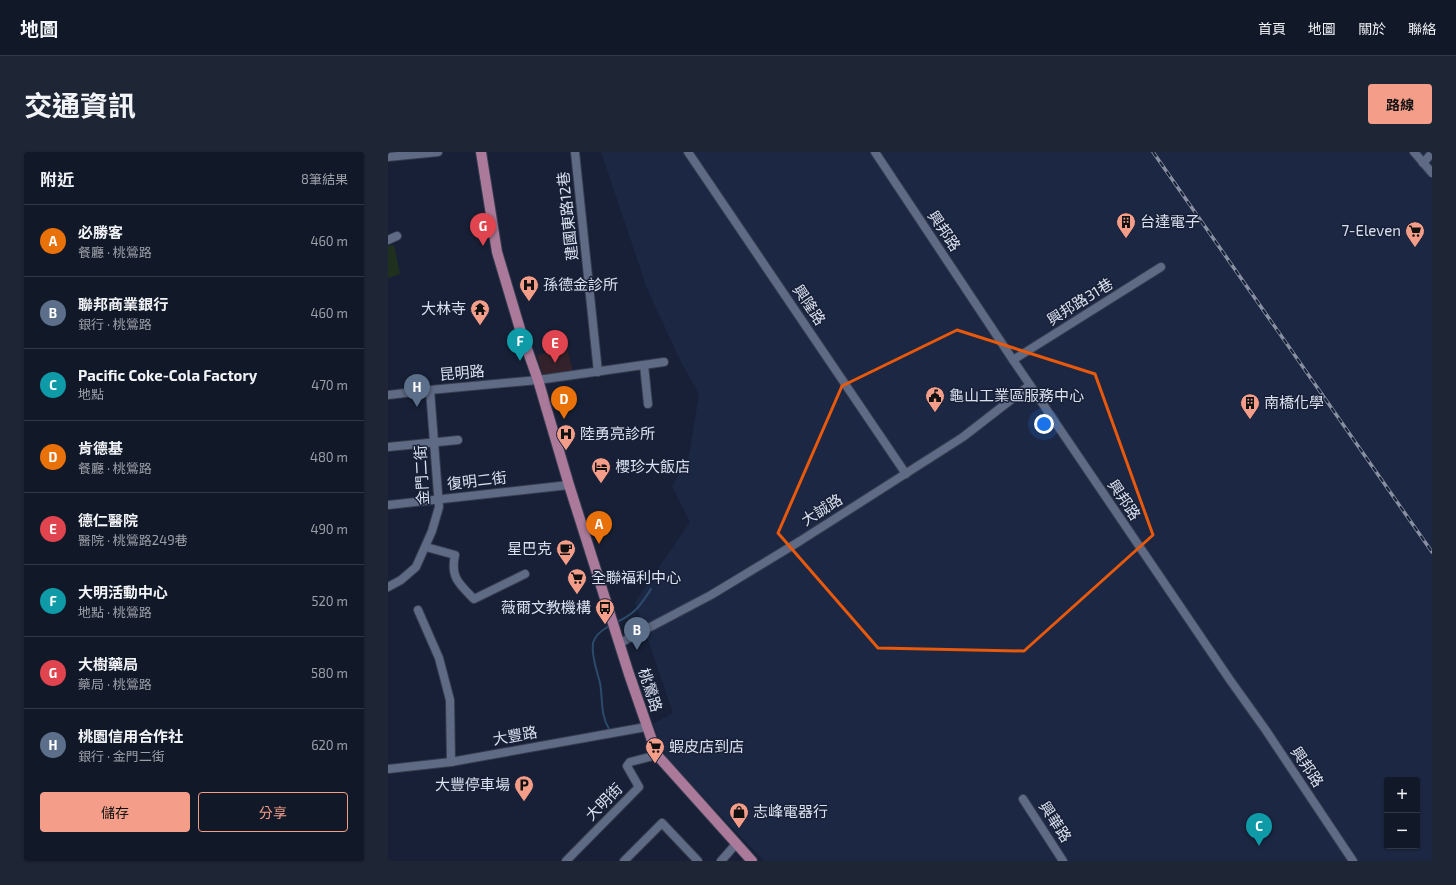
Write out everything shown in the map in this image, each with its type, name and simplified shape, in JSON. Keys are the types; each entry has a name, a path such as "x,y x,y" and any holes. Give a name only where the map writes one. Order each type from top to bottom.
{"main road":[{"name":"桃鶯路","path":"482,152 497,252 520,330 538,380 569,485 646,726 657,755 752,861"}],"street":[{"path":"388,158 438,152"},
{"name":"建國東路12巷","path":"575,152 598,372"},
{"name":"興隆路","path":"688,152 906,474"},
{"name":"興邦路","path":"875,152 1013,360 1265,729 1353,861"},
{"path":"1414,152 1432,173"},
{"path":"1423,163 1432,153"},
{"path":"388,240 397,236"},
{"name":"興邦路31巷","path":"1013,360 1161,267"},
{"name":"昆明路","path":"388,395 538,380 664,362"},
{"path":"644,365 648,404"},
{"name":"大誠路","path":"620,643 711,595 906,474 963,437 1030,385"},
{"name":"金門二街","path":"388,587 401,580 416,567 426,547 439,507 430,390"},
{"path":"388,447 458,440"},
{"name":"復明二街","path":"388,505 569,485"},
{"path":"426,547 455,555 453,570 460,585 474,599 525,574"},
{"path":"418,610 439,658 450,700 451,762"},
{"name":"大豐路","path":"388,769 451,762 646,726"},
{"name":"大明街","path":"567,861 639,787 627,766 630,762 657,755"},
{"name":"興華路","path":"1023,799 1063,861"},
{"path":"624,861 662,823 698,861"},
{"path":"721,861 736,844"}],"highlighted area":[{"path":"957,330 1095,374 1153,535 1024,651 878,648 778,533 842,386"}],"shaded area":[{"path":"601,152 1432,152 1432,861 764,861 668,760 653,724 673,713 635,602 690,522 672,486 689,456 699,394 682,364 648,291"},
{"path":"567,349 573,371 543,376 537,355"}],"green space":[{"path":"394,245 400,274 388,278 388,246"}],"waterway":[{"path":"617,622 637,608 651,589"},
{"path":"609,626 601,631 594,640 593,653 600,683 604,718 609,729"}],"railway":[{"path":"1153,152 1432,552"}],"place":[{"name":"台達電子","path":"1126,239"},
{"name":"大樹藥局","path":"483,246"},
{"name":"7-Eleven","path":"1415,248"},
{"name":"孫德金診所","path":"529,302"},
{"name":"大林寺","path":"480,326"},
{"name":"大明活動中心","path":"520,361"},
{"name":"德仁醫院","path":"555,363"},
{"name":"桃園信用合作社","path":"417,407"},
{"name":"龜山工業區服務中心","path":"935,413"},
{"name":"肯德基","path":"564,419"},
{"name":"南橋化學","path":"1250,420"},
{"name":"陸勇亮診所","path":"566,451"},
{"name":"櫻珍大飯店","path":"601,484"},
{"name":"必勝客","path":"599,544"},
{"name":"星巴克","path":"566,566"},
{"name":"全聯福利中心","path":"577,595"},
{"name":"薇爾文教機構","path":"605,625"},
{"name":"聯邦商業銀行","path":"637,650"},
{"name":"蝦皮店到店","path":"655,764"},
{"name":"大豐停車場","path":"524,802"},
{"name":"志峰電器行","path":"739,829"},
{"name":"Pacific Coke-Cola Factory","path":"1259,846"}]}
